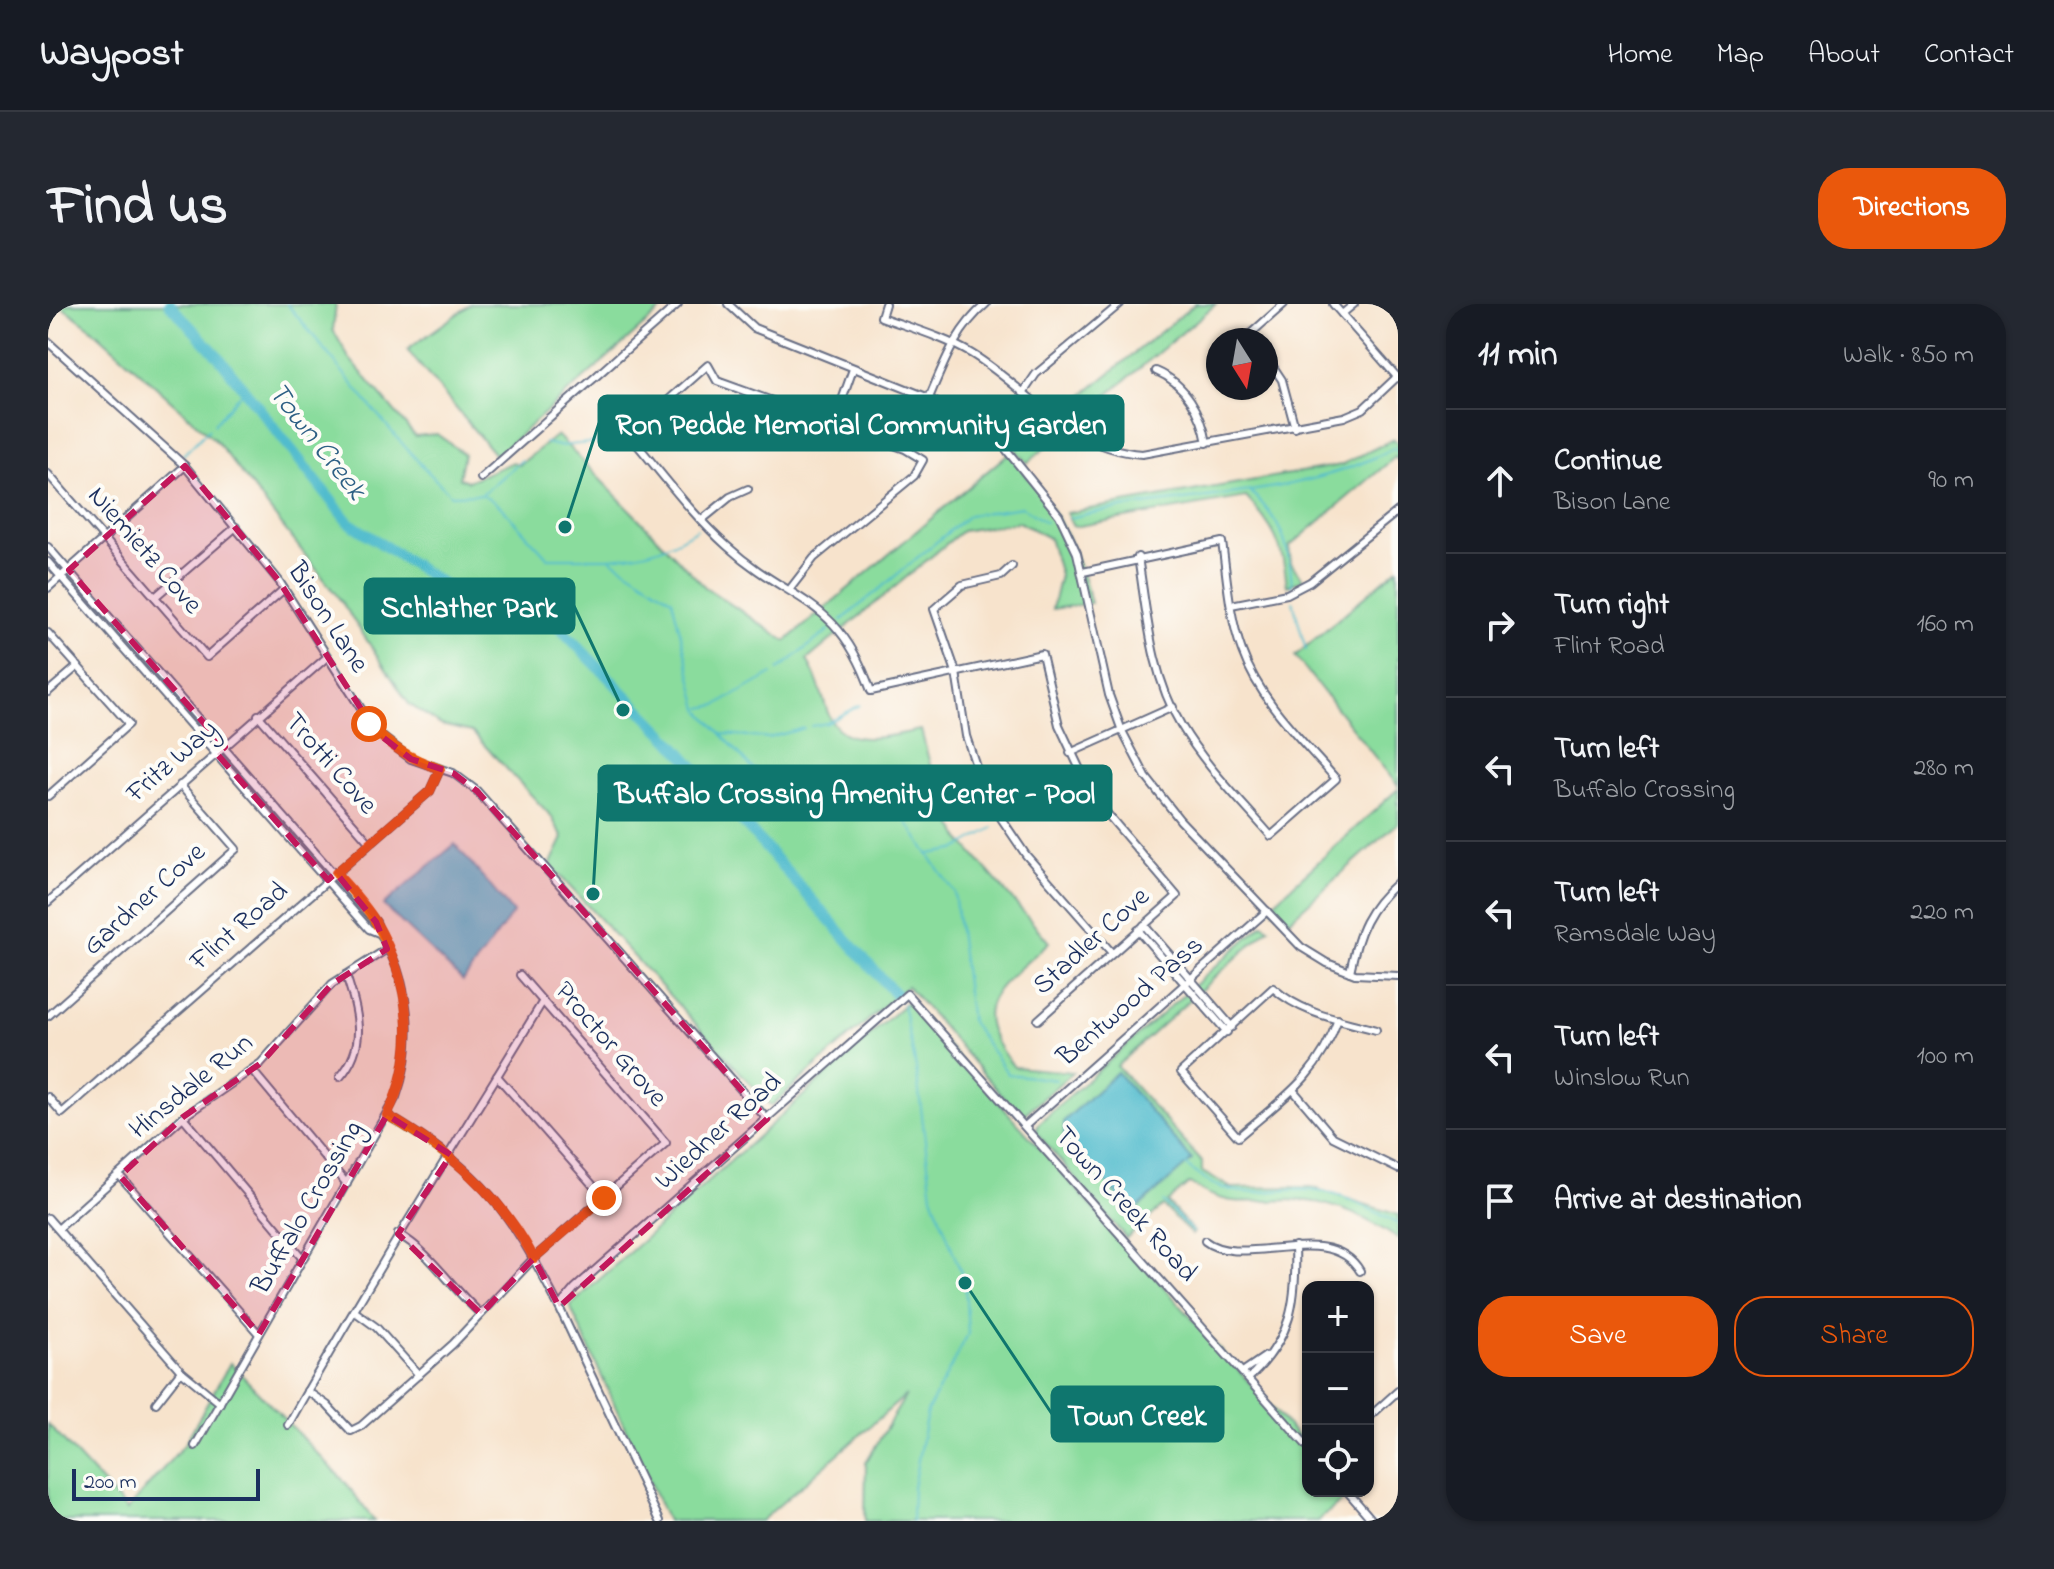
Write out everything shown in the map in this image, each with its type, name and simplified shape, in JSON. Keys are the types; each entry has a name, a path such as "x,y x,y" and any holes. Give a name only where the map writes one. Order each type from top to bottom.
{"street":[{"path":"481,478 678,304"},
{"path":"728,304 754,328 929,398 1005,448 1059,515 1083,572 1109,695 1122,731 1146,777 1180,820 1301,947 1327,963 1350,972 1398,976"},
{"path":"885,304 881,317 972,354 1087,442 1114,452 1142,454 1295,428 1344,417 1363,409 1398,378 1333,304"},
{"path":"929,398 968,318 986,304"},
{"path":"1023,393 1036,374 1120,304"},
{"path":"1260,328 1284,304"},
{"path":"1342,314 1354,304"},
{"name":"Bison Lane","path":"48,342 185,466 284,589 376,732 411,759 461,778 477,791 767,1119"},
{"path":"790,589 814,558 914,476 923,460 905,449 717,381 708,365 629,435 703,519 746,562 790,589 818,606 843,633 860,662 871,691 1042,654 1049,691 1070,753 1173,707"},
{"path":"834,423 853,369"},
{"path":"1156,371 1171,377 1196,407 1207,443"},
{"path":"1278,374 1295,428"},
{"path":"48,588 185,466"},
{"name":"Niemietz Cove","path":"48,474 207,657 284,589"},
{"path":"703,519 730,497 748,489"},
{"path":"1231,605 1287,594 1310,582 1398,511"},
{"path":"155,597 236,527"},
{"path":"1083,572 1138,557 1222,542 1241,649 1260,687 1336,779 1271,836 1197,749 1173,707 1155,661 1138,557"},
{"name":"Buffalo Crossing","path":"48,547 376,922 404,992 410,1035 407,1066 387,1115 195,1446"},
{"name":"Buffalo Crossing","path":"48,562 369,929 379,933"},
{"path":"1012,566 1001,576 962,585 934,609 956,672 966,736 986,796 1026,855 1112,953"},
{"path":"48,633 129,724 48,796"},
{"name":"Fritz Way","path":"48,902 327,657"},
{"path":"48,692 78,666"},
{"name":"Trotti Cove","path":"258,715 369,842"},
{"name":"Stadler Cove","path":"1038,1020 1177,896 1093,797 1070,753"},
{"name":"Flint Road","path":"48,1097 62,1113 430,791 440,769"},
{"name":"Gardner Cove","path":"48,1016 236,849 180,785"},
{"path":"1350,972 1354,950 1375,902 1398,882"},
{"name":"Bentwood Pass","path":"1025,1126 1267,911"},
{"path":"1141,928 1230,1030"},
{"name":"Hinsdale Run","path":"58,1229 183,1117 252,1070 316,999 387,949"},
{"path":"340,1077 355,1060 359,1038 357,1015 346,975"},
{"name":"Proctor Grove","path":"520,975 666,1143 604,1198"},
{"path":"1338,1019 1321,1060 1293,1090 1238,1137 1181,1072 1273,988 1289,1003 1376,1030"},
{"name":"Wiedner Road","path":"559,1307 575,1288 907,994"},
{"name":"Town Creek Road","path":"907,994 1302,1440"},
{"path":"288,1425 398,1234 451,1155 543,1001"},
{"path":"252,1070 347,1184"},
{"path":"307,1391 327,1405 351,1431 419,1375 534,1258 604,1198 497,1076"},
{"path":"1293,1090 1333,1137 1398,1169"},
{"path":"387,1115 451,1155 490,1192 534,1258 660,1521"},
{"path":"183,1117 303,1259"},
{"path":"120,1176 259,1334"},
{"path":"48,1218 181,1371 220,1403"},
{"path":"398,1234 422,1251 462,1298 481,1314"},
{"path":"1205,1241 1221,1249 1295,1246 1336,1252 1349,1258 1360,1271"},
{"path":"1246,1374 1264,1364 1293,1312 1295,1246"},
{"path":"354,1311 376,1327 419,1375"},
{"path":"156,1403 181,1371"},
{"path":"1374,1413 1398,1391"},
{"path":"1352,1497 1373,1521"}],"highlighted area":[{"path":"185,466 279,581 376,732 411,759 453,773 477,791 767,1119 559,1307 534,1258 481,1314 398,1234 451,1155 387,1115 259,1334 120,1176 183,1117 261,1063 332,984 387,949 376,922 336,873 328,880 217,754 225,747 69,570"}],"green space":[{"path":"58,304 336,304 333,330 349,358 415,436 437,434 464,454 459,478 468,481 513,462 519,465 557,435 705,587 786,641 1009,453 1060,522 1076,557 1091,603 1052,609 1060,575 1049,538 1019,522 962,531 807,660 828,713 844,733 868,738 921,730 938,795 961,840 1049,942 1002,985 993,998 988,1011 990,1027 998,1045 1014,1067 1073,1072 1021,1117 907,986 771,1106 550,865 563,838 551,816 472,732 441,725 409,704 341,601 217,442 91,328"},
{"path":"471,304 668,304 496,456 407,350"},
{"path":"1195,304 1216,304 1027,463 1015,450"},
{"path":"1394,439 1398,443 1398,460 1395,457 1289,547 1291,563 1303,580 1287,586 1276,537 1246,497 1073,527 1066,513 1341,465"},
{"path":"1398,568 1398,786 1295,656"},
{"path":"1398,789 1398,823 1287,922 1270,906"},
{"path":"1263,924 1269,928 1117,1066 1202,1162 1202,1172 1231,1188 1311,1187 1398,1215 1398,1239 1367,1220 1332,1206 1291,1200 1233,1201 1205,1192 1190,1183 1167,1202 1194,1232 1192,1234 1163,1206 1126,1238 1036,1132 1038,1124"},
{"path":"908,1001 1302,1441 1302,1497 1346,1497 1318,1521 865,1521 866,1462 906,1395 761,1521 667,1521 570,1306"},
{"path":"230,1363 346,1483 374,1521 48,1521 48,1424 127,1510 184,1445"}],"water":[{"path":"455,844 513,913 463,981 383,905"},
{"path":"1117,1072 1192,1160 1133,1212 1064,1136 1064,1121"}],"waterway":[{"name":"Town Creek","path":"169,304 218,356 348,522 484,611 544,612 671,741 896,995"},
{"path":"287,304 387,426 451,495 482,494 499,505 548,558 609,558 672,599 699,709 753,769 835,793 865,798"},
{"path":"214,424 244,389"},
{"path":"183,455 209,429"},
{"path":"545,443 559,446 609,441"},
{"path":"1069,518 1276,487 1317,478 1394,448 1398,453"},
{"path":"483,493 522,460"},
{"path":"1249,490 1269,511 1286,544 1292,586"},
{"path":"842,620 969,515 1022,507 1045,522"},
{"path":"609,558 655,550 697,529"},
{"path":"1293,602 1306,650"},
{"path":"778,670 829,630"},
{"path":"702,708 717,705 772,674"},
{"path":"811,726 827,723 860,705"},
{"path":"724,734 769,738 804,728"},
{"path":"872,799 902,816 954,892 971,1022 1008,1074 1056,1080"},
{"path":"929,854 955,850 993,828"},
{"name":"Town Creek","path":"903,1004 916,1068 932,1196 965,1283 968,1334 927,1412 913,1487 912,1521"},
{"path":"1186,1165 1222,1188 1239,1192 1309,1190 1329,1193 1355,1202 1398,1224"},
{"path":"1163,1202 1193,1232"}],"place":[{"name":"Ron Pedde Memorial Community Garden","path":"565,527"},
{"name":"Schlather Park","path":"623,710"},
{"name":"Buffalo Crossing Amenity Center - Pool","path":"593,894"},
{"name":"Town Creek","path":"965,1283"}],"route":[{"path":"369,724 385,741 411,759 440,769 430,791 336,873 376,922 404,992 410,1035 407,1066 387,1115 430,1140 481,1182 525,1240 534,1258 604,1198"}]}
